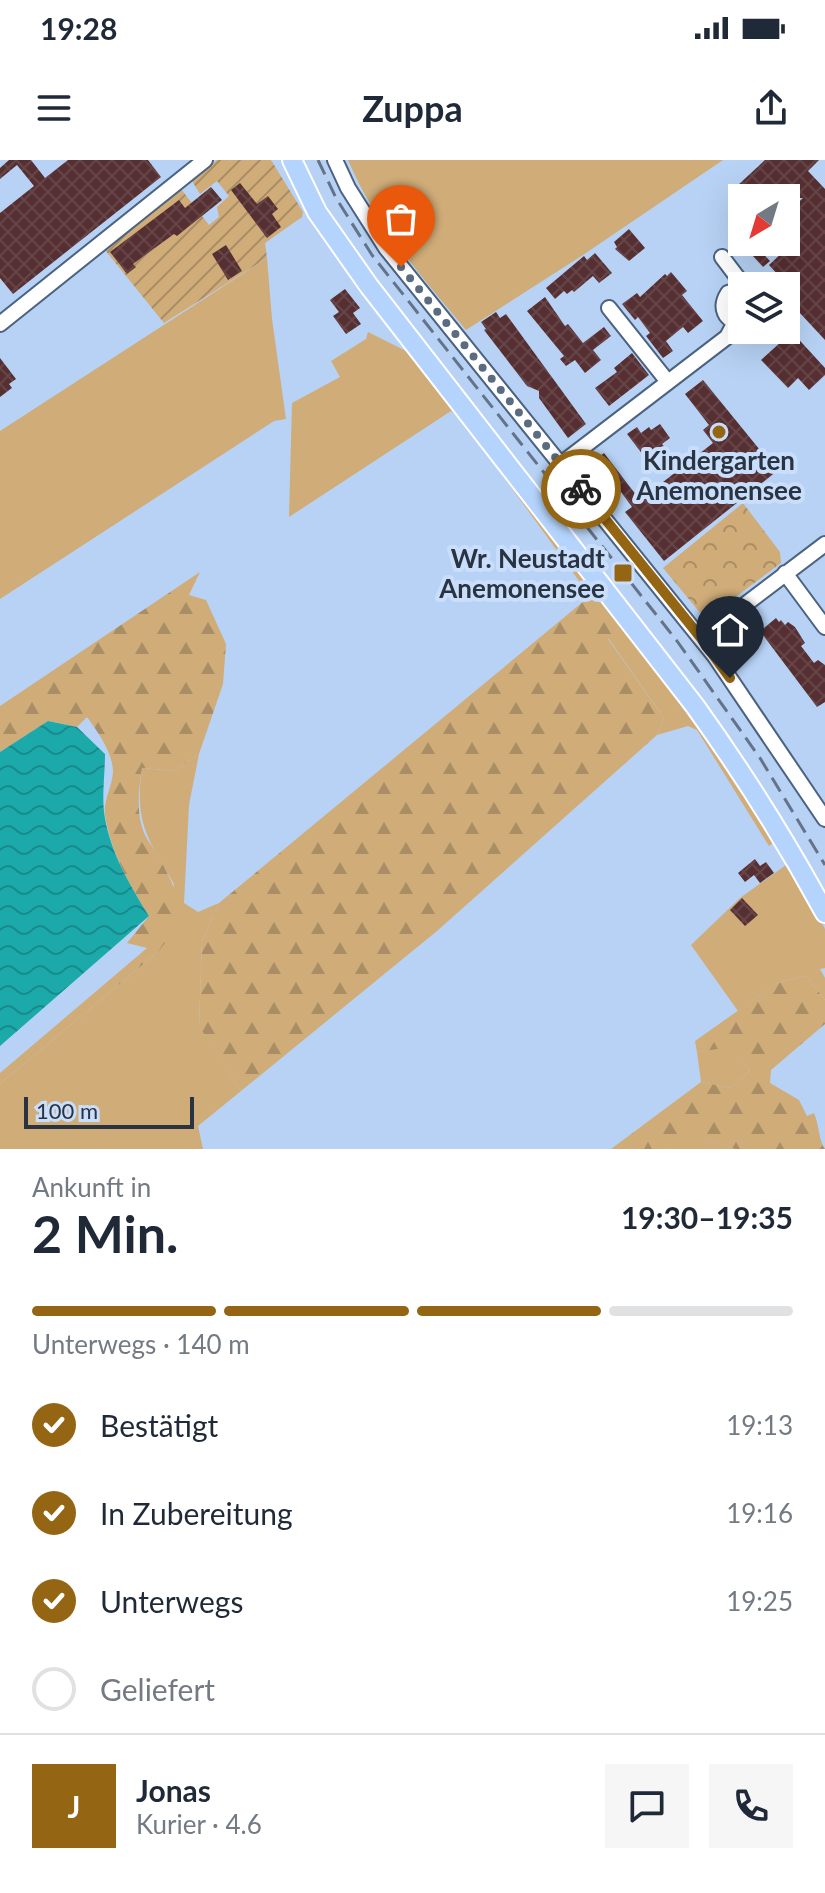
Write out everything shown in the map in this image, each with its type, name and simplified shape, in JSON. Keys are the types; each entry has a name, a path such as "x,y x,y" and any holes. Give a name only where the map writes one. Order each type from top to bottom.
{"main road":[{"path":"292,160 317,212 369,286 695,706 744,775 825,913"}],"street":[{"path":"0,324 205,160"},
{"path":"335,160 354,199 386,248 701,638 825,819"},
{"path":"722,257 732,272"},
{"path":"728,293 723,300 723,309 728,317"},
{"path":"609,308 668,382"},
{"path":"561,464 728,336"},
{"path":"701,638 825,544"},
{"path":"785,573 825,627"}],"green space":[{"path":"217,160 271,160 303,212 302,217 265,243 267,258 164,323 105,250 181,189 209,225 219,217 217,207 229,196 217,181 200,194 192,181"},
{"path":"348,160 723,160 466,330 386,228"},
{"path":"267,258 286,419 274,421 0,599 0,431"},
{"path":"368,332 404,350 422,364 673,688 683,709 704,729 768,824 774,842 769,846 697,730 688,726 657,735 664,718 608,638 618,629 597,597 590,596 463,421 451,411 289,517 292,403 340,377 331,361 366,339"},
{"path":"743,503 780,552 781,563 710,616 702,615 663,568"},
{"path":"200,572 189,595 206,600 226,644 223,684 199,754 175,771 142,768 139,791 139,815 144,833 175,890 175,924 159,951 0,1084 0,1073 147,948 127,943 149,916 116,855 105,810 112,765 104,743 87,717 77,727 48,721 0,752 0,706"},
{"path":"590,596 597,597 619,628 608,639 664,718 657,735 437,931 241,1091 199,1026 202,941 219,903"},
{"path":"199,754 189,805 184,903 198,912 219,903 202,941 199,1025 241,1091 198,1126 203,1149 0,1149 0,1084 159,951 174,884 145,830 140,803 142,768 175,771"},
{"path":"786,865 803,885 825,929 825,968 820,969 825,978 825,1000 806,976 777,983 738,1011 691,945 740,898"},
{"path":"806,976 825,1000 825,1024 771,1070 770,1083 799,1100 807,1116 814,1113 825,1149 735,1149 684,1132 669,1149 611,1149 701,1082 731,1088 750,1070 724,1048 697,1052 695,1041 777,983"},
{"path":"724,1047 750,1070 731,1088 701,1082 697,1052"},
{"path":"683,1131 735,1149 669,1149"}],"water":[{"path":"48,721 77,727 105,754 103,798 110,840 149,916 0,1046 0,752"}],"building":[{"path":"9,160 31,160 45,178 68,160 148,160 161,177 13,294 0,278 0,213 34,186 17,165 0,179 0,168"},
{"path":"765,160 819,160 808,171 825,189 825,340 800,313 800,272 775,272 769,265 779,256 800,256 800,201 803,198 800,198 800,184 739,184"},
{"path":"240,183 257,204 268,196 278,209 272,214 281,227 267,238 231,190"},
{"path":"211,187 222,200 177,236 174,234 133,264 136,267 127,274 110,252 179,200 185,208"},
{"path":"629,229 645,248 629,261 615,249 614,242"},
{"path":"226,245 242,271 228,280 212,254"},
{"path":"595,253 612,273 599,283 593,276 574,292 572,290 567,294 564,291 555,299 546,288 584,256 587,260"},
{"path":"753,256 765,256 770,261 763,267"},
{"path":"671,272 687,291 682,295 703,321 688,333 683,327 666,341 673,351 663,358 646,336 650,333 638,317 635,320 622,304 637,293 640,297"},
{"path":"345,289 360,308 353,313 361,324 346,334 333,316 339,312 330,300"},
{"path":"545,297 565,326 568,324 583,343 604,327 611,336 593,350 601,360 585,373 575,360 566,366 560,359 564,356 527,311"},
{"path":"496,312 500,318 506,314 586,424 568,438 539,398 539,391 527,386 484,330 481,322"},
{"path":"800,341 825,368 825,375 809,390 798,378 788,388 761,360 779,344 800,344"},
{"path":"632,353 649,375 609,406 595,388 617,372 614,368"},
{"path":"0,358 16,379 9,384 12,388 0,397"},
{"path":"703,380 777,471 664,561 625,512 632,507 621,492 616,496 595,470 598,468 593,461 604,453 640,500 713,443 703,430 709,425 685,394"},
{"path":"660,424 670,438 662,444 667,450 650,464 627,434 637,427 641,433"},
{"path":"776,618 785,625 788,622 795,627 805,643 801,646 814,663 818,660 825,665 825,702 817,707 760,631"},
{"path":"755,859 760,866 766,862 774,873 760,883 754,875 745,882 738,873"},
{"path":"742,898 758,915 745,926 730,910"}],"railway":[{"path":"318,160 336,198 372,255 677,641 760,758 825,865"}],"way so far":[{"path":"401,267 581,489"}],"place":[{"name":"Kindergarten Anemonensee","path":"719,432"},
{"name":"Wr. Neustadt Anemonensee","path":"623,573"}],"route":[{"path":"581,489 730,678"}]}
